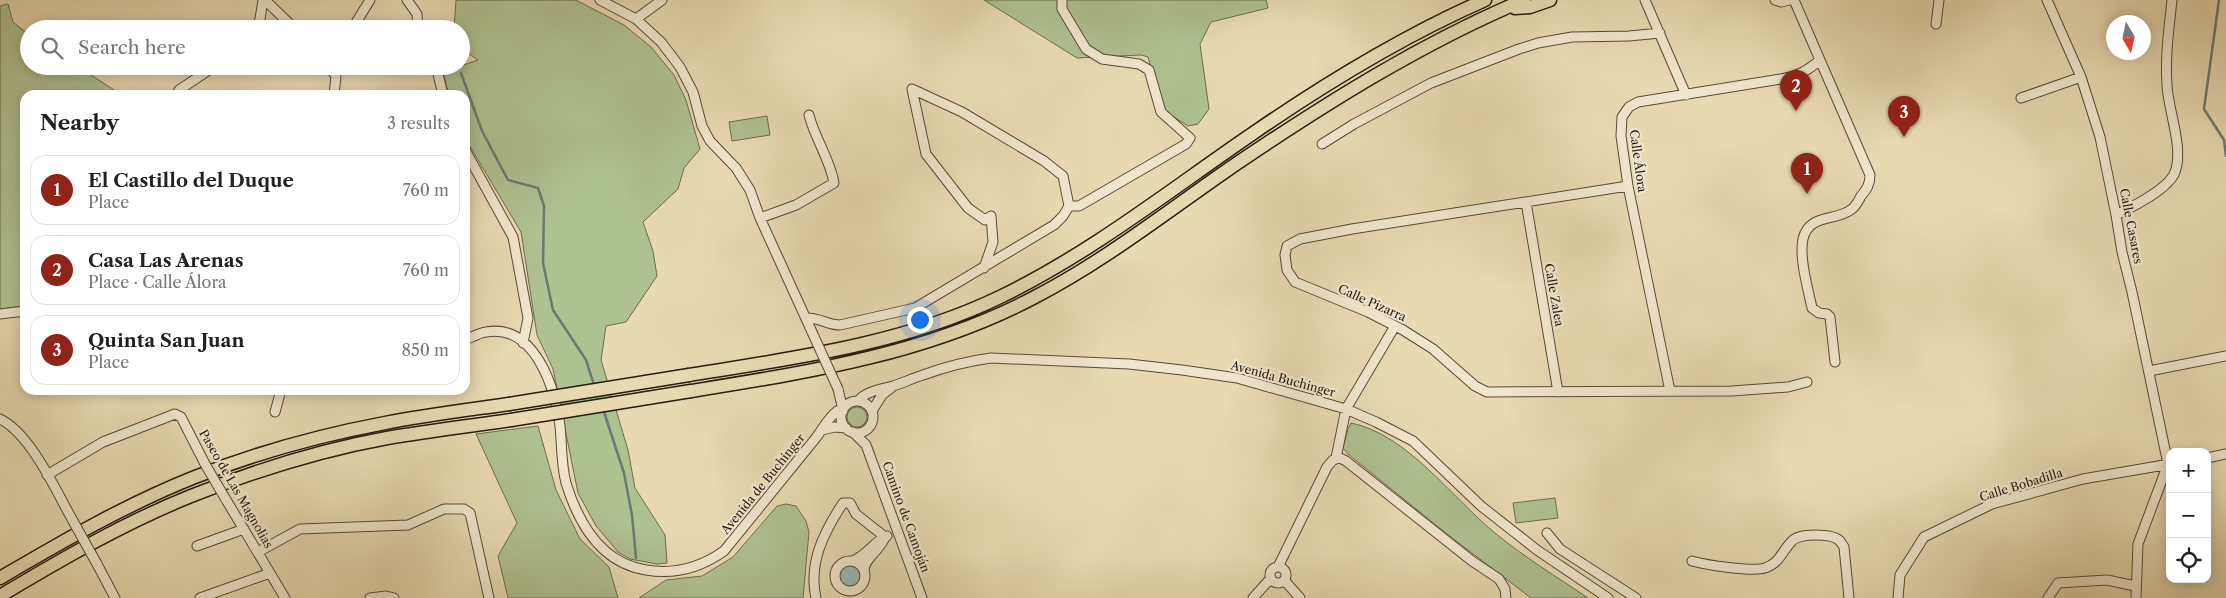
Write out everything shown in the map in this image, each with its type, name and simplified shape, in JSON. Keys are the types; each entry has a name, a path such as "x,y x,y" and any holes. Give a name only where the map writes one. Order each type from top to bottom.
{"highway":[{"path":"0,578 99,521 145,499 216,469 275,450 386,422 831,352 933,324 1000,297 1048,271 1106,236 1327,84 1404,40 1485,0"},
{"path":"0,596 91,543 158,510 234,480 309,457 387,438 815,371 905,350 966,328 1032,299 1095,262 1333,100 1409,55 1524,0"},
{"path":"1500,10 1530,6 1550,0"}],"street":[{"path":"260,20 264,0"},
{"path":"264,0 285,20"},
{"path":"358,20 370,0"},
{"path":"407,0 417,14 417,20"},
{"path":"600,0 636,19 660,42 680,67 693,92 702,126 710,141 736,168 750,190 760,218 838,389 843,410 842,422 850,430 861,432 868,429 872,422 872,411 866,403 857,401 838,389"},
{"path":"636,19 662,0"},
{"path":"1062,0 1062,9 1086,49 1102,59 1139,64 1149,70 1161,112 1190,138 1186,144 1079,206 1069,206"},
{"path":"1645,0 1686,95"},
{"path":"1775,0 1781,2 1790,0"},
{"path":"1794,0 1870,176 1868,186 1853,208 1811,224 1803,238 1802,250 1812,308 1830,317 1835,362"},
{"path":"1936,24 1939,0"},
{"name":"Calle Casares","path":"2047,0 2081,77 2100,136 2122,252 2166,450"},
{"path":"2116,214 2139,203 2166,184 2175,173 2177,151 2167,77 2172,0"},
{"path":"1322,144 1354,124 1432,82 1531,45 1572,37 1629,36 1660,33"},
{"name":"Calle Álora","path":"1670,391 1628,186 1621,136 1622,117 1629,107 1638,102 1797,76 1808,71 1820,60"},
{"path":"180,90 202,75"},
{"path":"334,90 336,75"},
{"path":"438,75 442,90"},
{"path":"2021,98 2081,77"},
{"path":"806,318 814,318 832,325 840,325 904,312 926,303 984,268 1054,225 1069,206 1063,176 1044,161 962,112 912,89 926,154 968,208 984,220 991,216 992,242 984,268"},
{"path":"915,110 928,97"},
{"path":"760,218 796,206 834,182 832,169 813,133 809,115"},
{"path":"470,159 513,237 528,318 523,343"},
{"name":"Calle Pizarra","path":"1628,186 1352,229 1300,239 1287,246 1285,255 1287,270 1295,282 1368,312 1434,349 1475,386 1487,392 1750,390 1788,387 1807,382"},
{"name":"Calle Zalea","path":"1526,202 1558,392"},
{"path":"0,314 20,312"},
{"path":"1253,598 1271,578 1272,570 1278,567 1327,467 1336,458 1346,409 1395,326"},
{"name":"Avenida de Buchinger","path":"470,338 486,332 506,333 523,343 537,357 549,382 560,424 566,482 585,530 607,552 641,569 670,572 685,570 713,559 724,551 737,538 822,430 823,425 833,414 843,410"},
{"path":"2149,371 2226,356"},
{"name":"Avenida Buchinger","path":"857,401 862,396 924,374 970,361 991,358 1129,364 1237,378 1346,409 1413,441 1481,506 1537,550 1608,598"},
{"name":"Avenida Buchinger","path":"872,411 882,396 892,386"},
{"path":"275,412 280,395"},
{"path":"843,410 848,404 857,401"},
{"name":"Paseo de Las Magnolias","path":"47,474 103,442 174,414 181,417 204,464 285,598"},
{"path":"0,419 19,432 47,474 114,598"},
{"name":"Avenida de Buchinger","path":"822,430 835,428 850,430"},
{"name":"Camino de Camoján","path":"866,445 868,429"},
{"name":"Camino de Camoján","path":"850,430 866,445 922,598"},
{"path":"2211,457 2226,454"},
{"path":"1336,458 1346,461 1472,561 1499,580 1505,589 1506,598"},
{"name":"Calle Bobadilla","path":"1898,598 1900,575 1924,537 1992,504 2084,479 2147,470 2166,465"},
{"path":"2136,598 2138,544 2166,472"},
{"path":"816,598 813,577 814,564 827,531 843,503 850,503 856,514 885,537"},
{"path":"258,552 300,529 408,525 444,509 464,509 470,513 489,598"},
{"path":"197,546 244,529"},
{"path":"885,537 882,545 866,564 862,584 855,594 840,587 835,576 840,565 860,558 878,540 885,537 897,532"},
{"path":"1547,533 1560,549 1636,598"},
{"path":"1692,561 1746,568 1765,568 1781,558 1792,541 1797,538 1810,536 1834,538 1840,541 1844,547 1849,598"},
{"path":"852,561 859,564 864,571"},
{"path":"1278,567 1285,572 1284,580 1300,598"},
{"path":"200,598 270,573"},
{"path":"1271,578 1278,583 1284,580"},
{"path":"2048,598 2058,583 2107,580 2135,586"},
{"path":"370,598 386,596 394,598"}],"green space":[{"path":"456,0 576,0 624,25 651,47 674,75 686,100 700,149 684,168 678,189 643,222 653,251 657,276 626,322 606,326 601,360 628,450 635,488 665,535 667,563 657,564 630,559 618,552 596,526 578,493 553,369 537,335 521,232 470,146 470,90 448,90 444,75 470,75 470,63 478,60 470,54 470,20 455,20"},
{"path":"984,0 1266,0 1268,8 1211,22 1200,44 1209,109 1198,124 1188,126 1163,110 1148,57 1141,55 1077,58"},
{"path":"8,4 13,22 20,28 20,75 91,75 114,90 20,90 20,307 0,309 0,6"},
{"path":"767,116 770,135 732,141 729,122"},
{"path":"857,407 864,410 867,417 864,424 857,427 850,424 847,417 850,410"},
{"path":"1351,423 1372,429 1410,453 1506,542 1588,598 1531,598 1447,534 1348,454 1343,448"},
{"path":"538,426 556,490 580,539 609,567 618,598 508,598 498,556 517,523 476,434"},
{"path":"1555,498 1558,518 1516,523 1513,503"},
{"path":"786,504 796,506 806,521 809,532 803,598 639,598 666,580 702,576 733,557 777,506"}],"water":[{"path":"850,564 860,571 861,575 854,585 850,586 840,579 839,575 846,565"}],"waterway":[{"path":"2219,0 2204,109 2224,140 2226,156"},
{"path":"462,75 467,90"},
{"path":"470,98 482,131 508,180 538,188 544,206 543,263 553,310 586,360 594,385"},
{"path":"603,409 624,473 632,515 636,558"}],"place":[{"name":"Casa Las Arenas","path":"1796,111"},
{"name":"Quinta San Juan","path":"1904,137"},
{"name":"El Castillo del Duque","path":"1807,194"}]}
